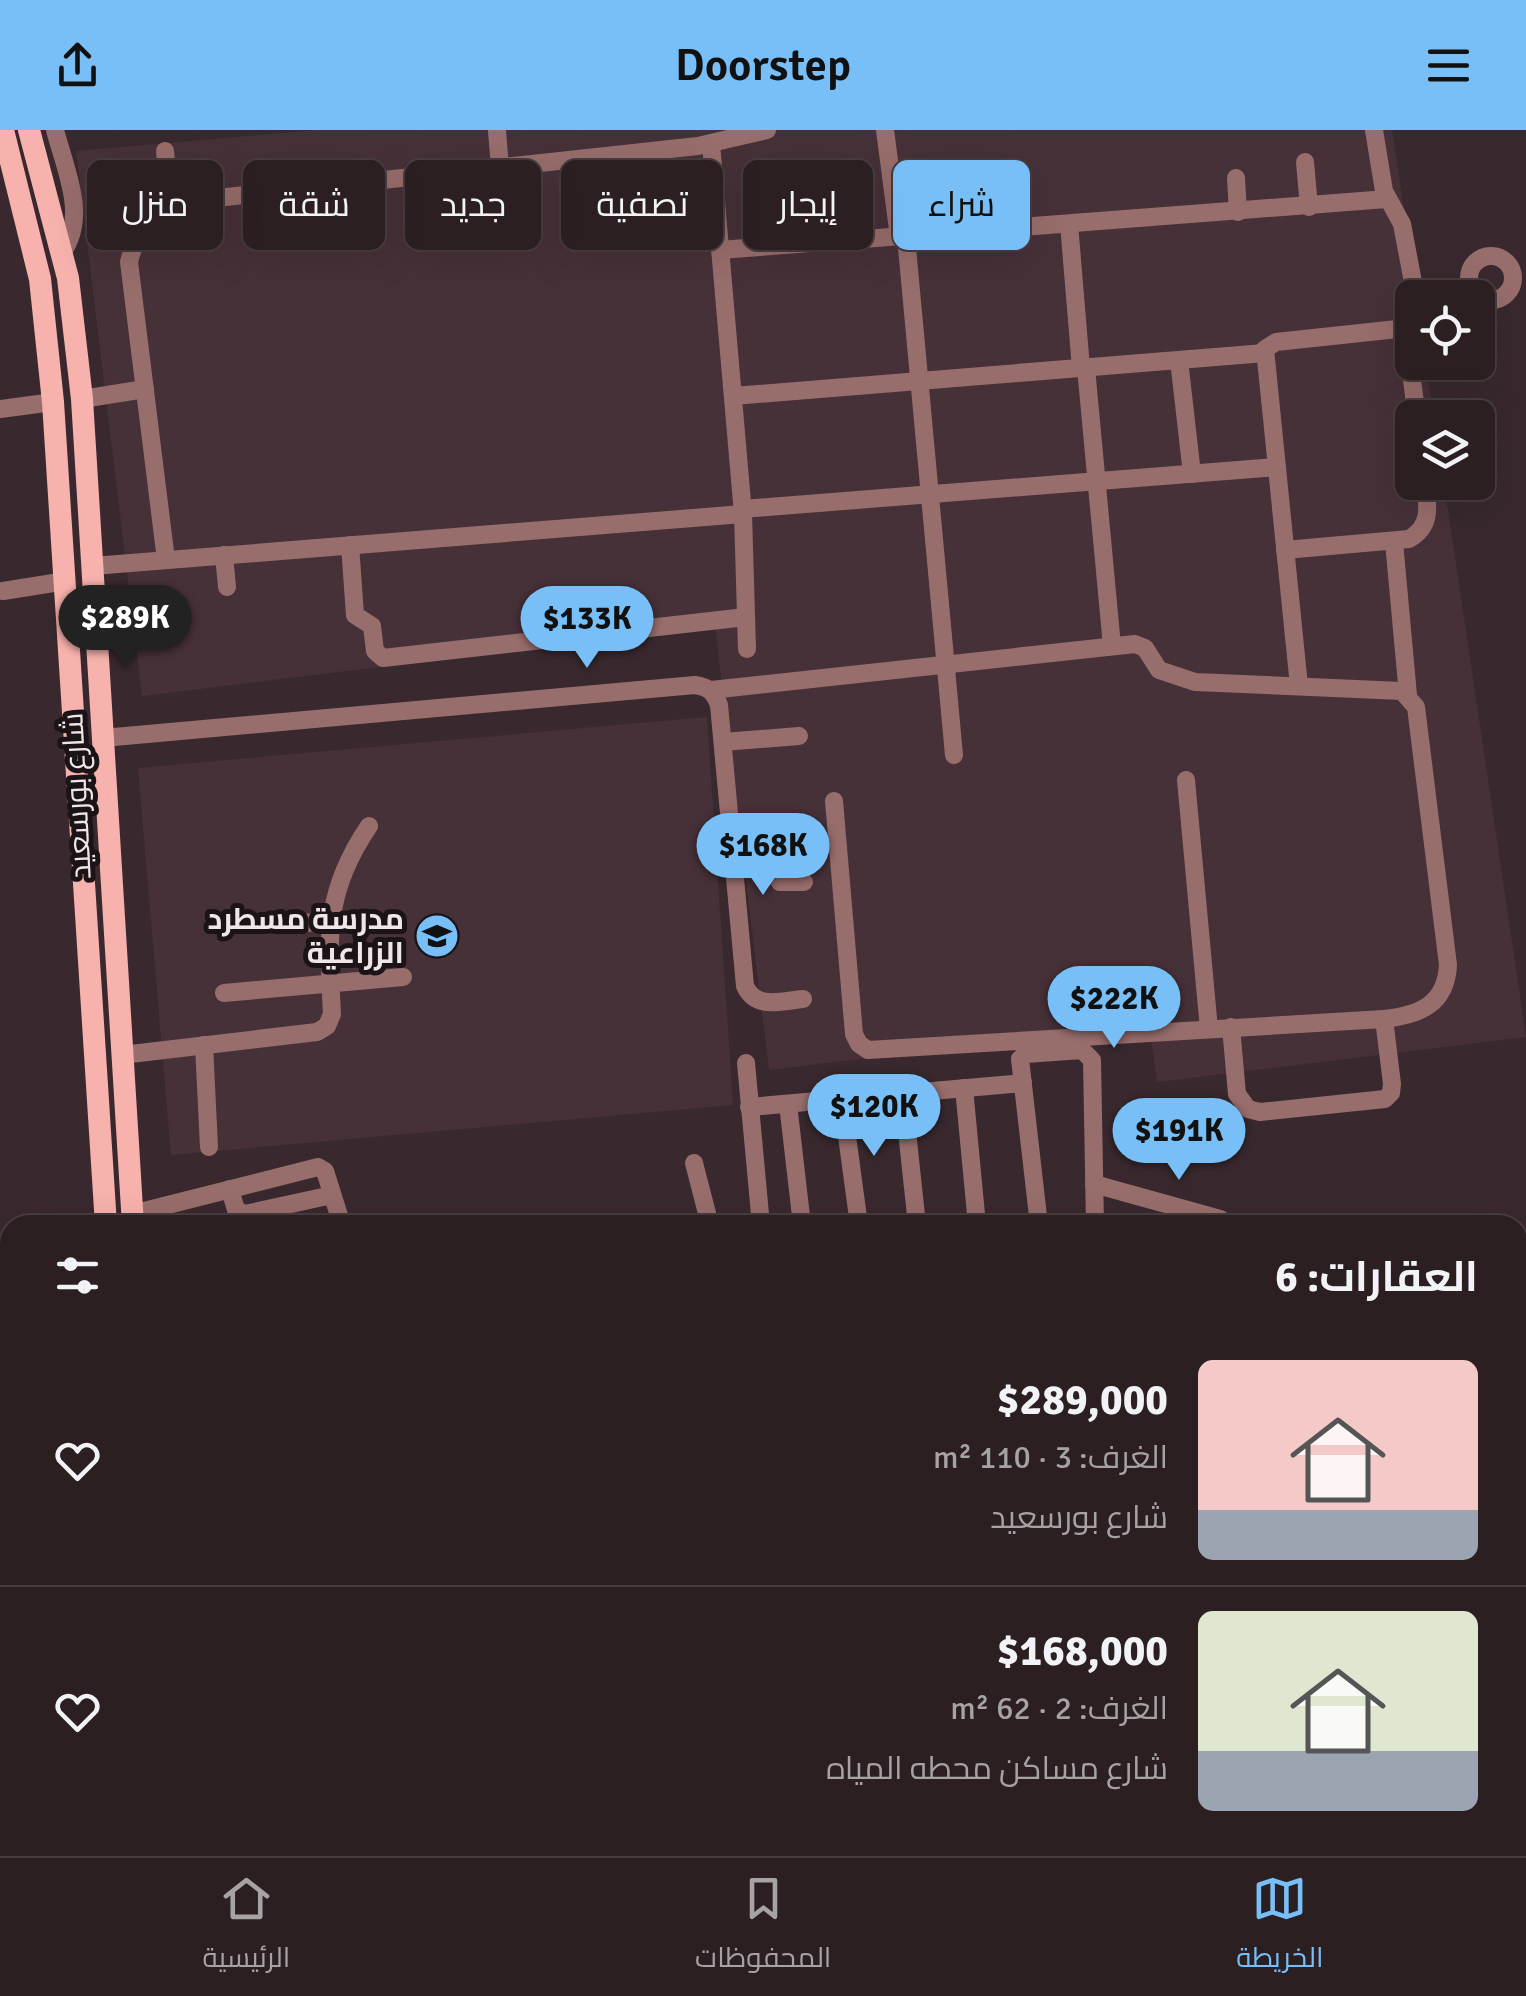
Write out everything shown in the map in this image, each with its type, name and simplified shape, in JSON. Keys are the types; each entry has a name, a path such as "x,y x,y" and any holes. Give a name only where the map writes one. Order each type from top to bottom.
{"main road":[{"name":"شارع بورسعيد","path":"3,130 40,279 53,402 105,1215"},
{"name":"شارع بورسعيد","path":"29,130 74,317 82,399 132,1215"}],"street":[{"path":"55,130 75,215 72,236 61,254"},
{"path":"541,163 711,144 767,130"},
{"path":"885,130 893,180"},
{"path":"1374,130 1388,199 1402,224 1413,280"},
{"path":"498,131 500,160"},
{"path":"711,144 712,160"},
{"path":"165,151 166,160"},
{"path":"1305,162 1309,207"},
{"path":"223,199 405,178"},
{"path":"1236,178 1238,212"},
{"path":"1030,227 1388,199"},
{"path":"1069,224 1112,646"},
{"path":"723,250 893,238"},
{"path":"134,250 129,262 166,560"},
{"path":"720,250 743,511 747,649"},
{"path":"904,250 954,755"},
{"path":"1300,686 1265,353 1267,346 1276,342 1395,322"},
{"path":"733,396 1265,353"},
{"path":"1178,360 1192,474"},
{"path":"82,399 145,389"},
{"path":"0,409 53,402"},
{"path":"92,566 1277,467"},
{"path":"1285,550 1394,542 1415,536 1425,525 1427,500"},
{"path":"834,802 854,1034 863,1048 873,1051 1384,1019 1410,1016 1428,1008 1441,994 1448,975 1416,707 1408,695 1394,542"},
{"path":"350,545 356,615 372,626 375,651 383,658 746,617"},
{"path":"224,555 227,587"},
{"path":"3,591 66,582"},
{"path":"104,738 695,685 711,690 1112,646 1140,646 1159,670 1206,684 1396,690 1408,695"},
{"path":"711,690 720,705 747,992 764,1002 804,999"},
{"path":"723,742 799,736"},
{"path":"1186,780 1209,1029"},
{"path":"122,1055 322,1030 332,1014 329,923 342,872 368,826"},
{"path":"733,847 765,843 771,848 780,882 804,882"},
{"path":"278,922 329,923"},
{"path":"224,993 403,977"},
{"path":"1231,1028 1239,1100 1248,1109 1260,1112 1385,1099 1392,1084 1384,1019"},
{"path":"204,1045 210,1147"},
{"path":"1037,1215 1022,1055 1082,1050 1091,1055 1095,1215"},
{"path":"746,1063 760,1215"},
{"path":"749,1107 1024,1083"},
{"path":"964,1088 976,1215"},
{"path":"903,1094 916,1215"},
{"path":"842,1100 858,1215"},
{"path":"788,1104 801,1215"},
{"path":"694,1163 707,1215"},
{"path":"148,1215 318,1167 325,1171 339,1215"},
{"path":"1094,1184 1206,1215"},
{"path":"230,1189 236,1210 246,1214 332,1195"}],"shaded area":[{"path":"317,130 1392,130 1414,280 1395,280 1395,380 1429,380 1431,400 1395,400 1395,500 1447,500 1526,1037 1157,1082 1149,1023 769,1070 715,626 142,696 88,250 223,250 223,160 87,160 87,242 76,151"},
{"name":"مدرسة مسطرد الزراعية","path":"707,717 733,1105 171,1155 138,768"}],"place":[{"name":"مدرسة مسطرد الزراعية","path":"437,936"}]}
